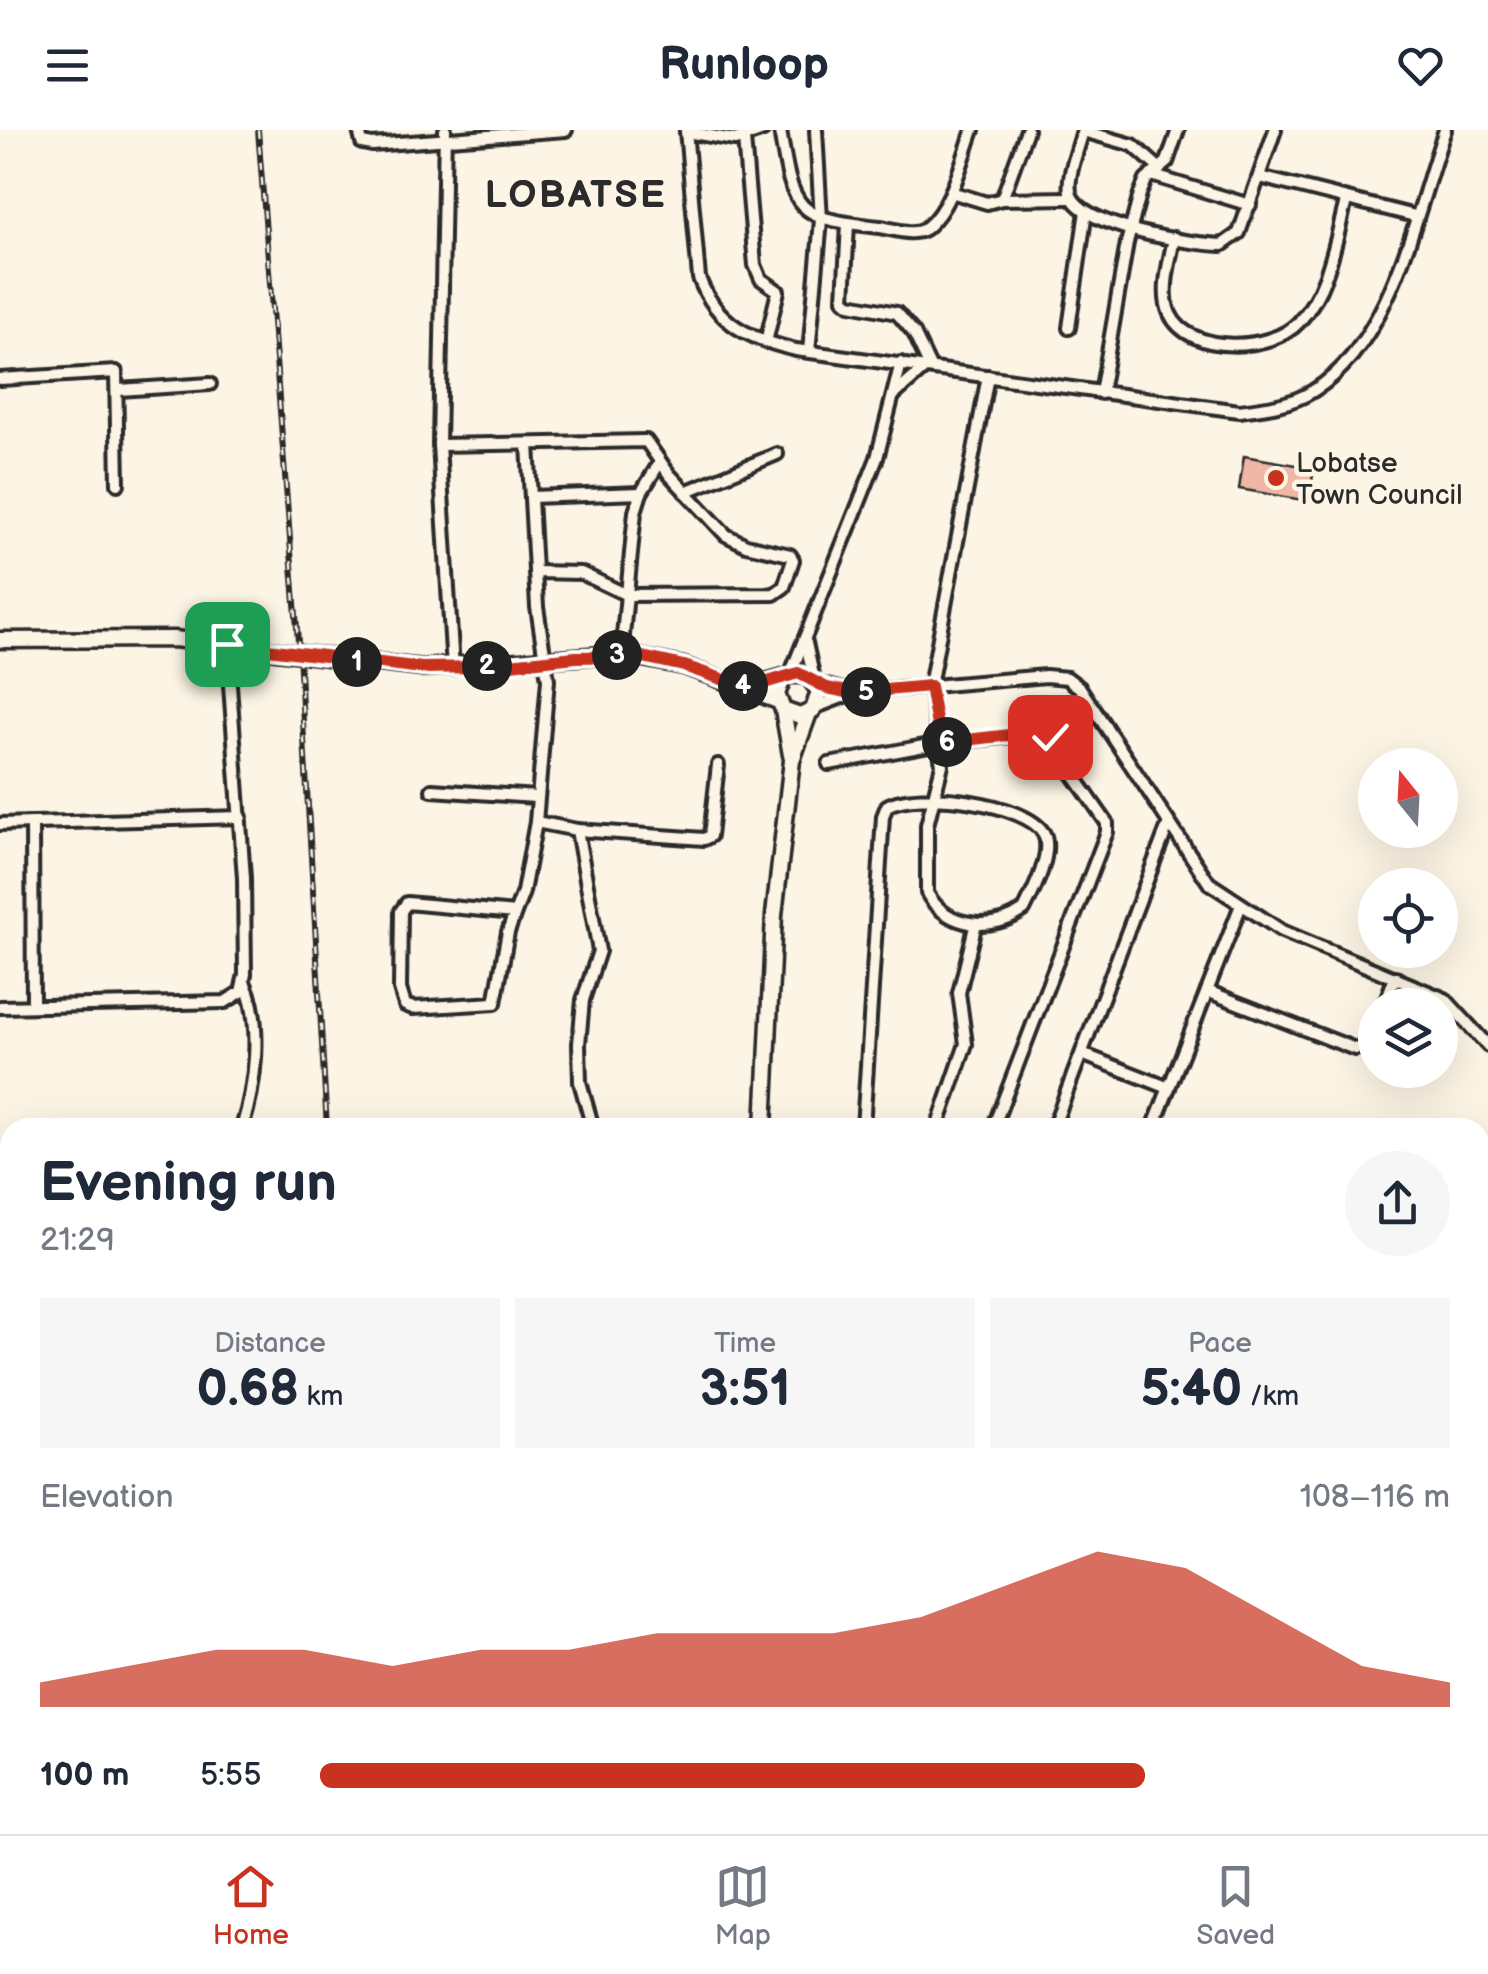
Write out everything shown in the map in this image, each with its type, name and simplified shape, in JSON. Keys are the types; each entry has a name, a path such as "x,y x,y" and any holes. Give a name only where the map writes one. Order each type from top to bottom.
{"main road":[{"path":"0,640 148,638 227,644 379,665 453,668 621,656 684,666 748,688 800,716 812,710"},
{"path":"748,688 798,673 815,681 819,690 792,760 774,915 764,1118"},
{"path":"786,677 778,686 792,760"}],"street":[{"path":"359,130 367,145 445,136 566,130"},
{"path":"763,130 744,138 686,131 699,278 724,321 766,342 809,352 1239,411 1274,406 1310,393 1350,360 1373,330 1444,130"},
{"path":"780,130 793,195 821,220 920,231 929,225 950,192 973,130"},
{"path":"809,352 821,220 816,130"},
{"path":"1002,199 1028,130"},
{"path":"1071,198 1070,180 1083,130 1133,145 1155,172 1250,204"},
{"path":"1101,393 1131,230 1144,184 1169,158 1178,130"},
{"path":"950,192 987,204 1002,199 1071,198 1086,211 1131,230 1214,244 1230,242 1239,233 1260,178 1272,131"},
{"path":"445,136 439,445 453,668"},
{"path":"744,138 754,266 761,279 778,291 766,342"},
{"path":"1260,178 1415,216"},
{"path":"1174,238 1166,298 1176,325 1200,340 1272,340 1298,323 1322,287 1346,201"},
{"path":"1069,328 1086,211"},
{"path":"848,224 844,298 850,304 898,313 914,333 930,368"},
{"path":"879,361 894,396"},
{"path":"786,677 806,642 877,458 901,364"},
{"path":"894,396 930,368"},
{"path":"0,378 111,371 118,374 118,484"},
{"path":"864,1118 883,816 894,802 937,796 965,800 1038,827 1046,840 1045,856 1024,910 1015,916 975,926 947,914 927,893 928,825 937,796 941,781 940,743 930,686 988,376"},
{"path":"120,390 210,384"},
{"path":"439,445 639,440 651,444 660,462 726,535 792,558 784,587 774,594 626,595 581,573 535,572"},
{"path":"515,913 414,901 404,905 400,989 404,1004 413,1008 496,1003 508,932 523,892 536,822 548,688 535,572 528,444"},
{"path":"685,492 777,454"},
{"path":"621,656 640,493 660,462"},
{"path":"531,497 640,493"},
{"path":"806,642 815,681 852,693"},
{"path":"227,644 241,817 245,984 254,1014 250,1099 245,1118"},
{"path":"812,710 852,693 1067,678 1080,688 1208,882 1298,938 1451,1004 1488,1046"},
{"path":"829,764 940,743 1048,734 1108,827 998,1118"},
{"path":"536,822 577,830 697,839 710,836 718,765"},
{"path":"432,790 536,797"},
{"path":"0,824 241,817"},
{"path":"32,823 33,1005"},
{"path":"1057,1118 1168,826"},
{"path":"577,830 599,951 583,1000 579,1044 580,1082 590,1118"},
{"path":"1157,1118 1241,905"},
{"path":"940,1118 966,1044 959,993 975,926"},
{"path":"1391,988 1395,978"},
{"path":"0,1006 225,1002 238,997 245,984"},
{"path":"1207,991 1358,1048"},
{"path":"1082,1054 1169,1088"}],"building":[{"name":"Lobatse Town Council","path":"1244,456 1314,468 1309,501 1239,489"}],"railway":[{"path":"258,130 299,654 326,1118"}],"place":[{"name":"Lobatse Town Council","path":"1276,478"}],"district":[{"name":"LOBATSE","path":"576,194"}],"route":[{"path":"227,644 400,667 453,668 575,657 638,656 684,666 748,688 798,673 827,688 852,693 930,686 940,743 1036,732 1050,737"}]}
